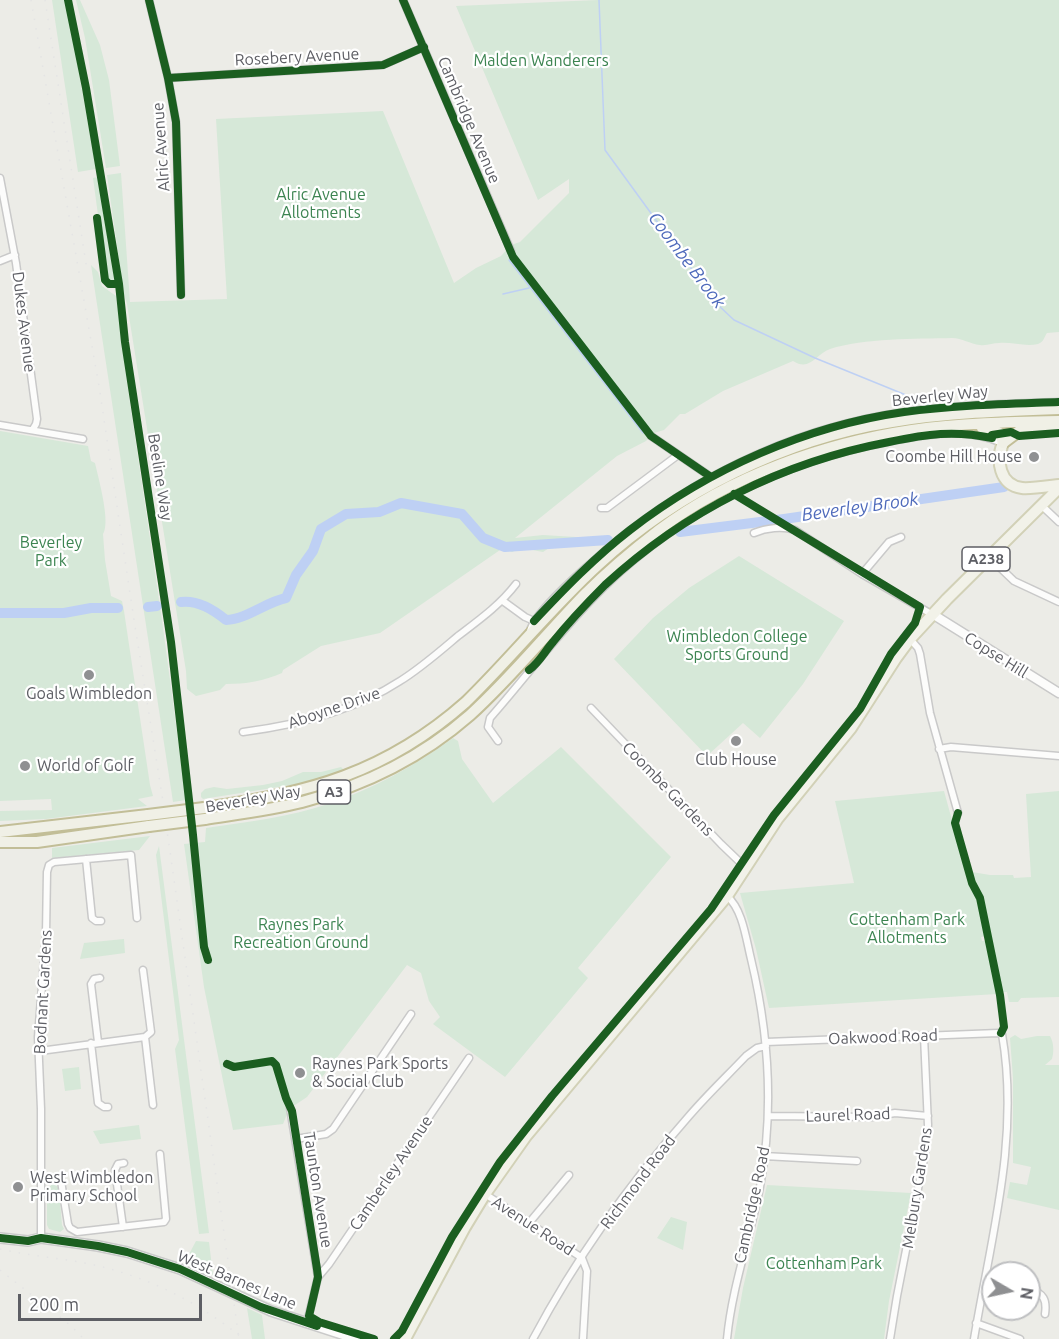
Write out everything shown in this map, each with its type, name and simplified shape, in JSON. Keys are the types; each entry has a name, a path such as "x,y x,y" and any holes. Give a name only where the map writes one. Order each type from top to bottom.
{"highway":[{"name":"Beverley Way","path":"204,813 296,792 360,772 393,755 444,722 529,638 585,578 629,539 694,495 772,457 836,435 890,422 956,414 1059,409"},
{"name":"Beverley Way","path":"0,842 37,842 148,821 298,803 378,775 415,755 468,716 504,682 607,573 661,530 705,501 774,468 838,446 914,430 1059,421"},
{"path":"956,426 993,430 1001,436 1003,443 1019,431 1059,427"},
{"name":"Beverley Way","path":"0,832 148,821"},
{"path":"0,826 49,828"},
{"path":"0,846 37,842"}],"main road":[{"path":"1003,443 998,461 1001,472 1013,484 1032,492 1041,505"},
{"path":"1026,488 1059,487"},
{"name":"A238","path":"405,1339 446,1260 485,1194 551,1105 727,896 778,818 851,728 910,639 1059,487"},
{"name":"West Barnes Lane","path":"0,1238 28,1241 40,1238 98,1246 153,1260 186,1271 261,1307 357,1339"}],"street":[{"name":"Alric Avenue","path":"149,0 176,122 181,296"},
{"name":"Cambridge Avenue","path":"403,0 511,251"},
{"name":"Rosebery Avenue","path":"168,78 383,65 424,47"},
{"name":"Dukes Avenue","path":"0,178 15,255 36,419 33,429"},
{"path":"0,261 15,255"},
{"name":"Beverley Way","path":"529,638 534,621 585,568 631,529 711,477 781,445 844,424 871,418 937,408 1059,402"},
{"path":"0,425 83,439"},
{"name":"Beverley Way","path":"498,741 488,723 573,618 624,568 693,517 741,491 786,471 835,454 909,438 955,432 986,437 1003,443"},
{"path":"651,436 711,477"},
{"path":"601,508 607,508 678,455"},
{"path":"1041,505 1059,522"},
{"path":"754,533 786,527 795,530 862,574 934,615"},
{"path":"862,574 889,542 901,537"},
{"path":"989,556 1014,581 1059,602"},
{"name":"Aboyne Drive","path":"243,732 271,729 315,717 385,690 418,668 503,601 516,584"},
{"path":"503,601 534,621"},
{"name":"Copse Hill","path":"934,615 1059,693"},
{"path":"910,639 920,654 939,749 958,813"},
{"name":"Beverley Way","path":"504,682 520,671 530,670"},
{"name":"Coombe Gardens","path":"591,708 746,868"},
{"path":"939,749 951,747 1059,756"},
{"name":"Bodnant Gardens","path":"40,1238 38,1022 46,933 47,872 50,865 54,862 131,855 137,918"},
{"path":"86,860 92,918 101,921"},
{"name":"Cambridge Road","path":"727,896 736,907 758,988 766,1044 768,1116 753,1220 734,1293 727,1339"},
{"path":"40,1051 145,1037 151,1032 143,970"},
{"path":"98,1042 91,984 94,979 100,978"},
{"path":"296,1138 326,1134 333,1129 411,1014"},
{"name":"Oakwood Road","path":"766,1044 1001,1034 1008,1134 1001,1198 989,1261"},
{"name":"Melbury Gardens","path":"890,1339 926,1148 928,1116 924,1036"},
{"path":"145,1037 153,1105"},
{"path":"91,1043 98,1103 108,1107"},
{"name":"Richmond Road","path":"533,1339 582,1258 628,1193 689,1116 746,1056 766,1044"},
{"name":"Camberley Avenue","path":"307,1323 318,1277 469,1058"},
{"name":"Taunton Avenue","path":"290,1108 318,1277"},
{"name":"Laurel Road","path":"768,1116 872,1117 895,1113 928,1116"},
{"path":"40,1179 61,1181 68,1224 73,1230 81,1232 164,1222 166,1219 160,1154"},
{"path":"764,1156 856,1161"},
{"path":"123,1227 115,1170 118,1164 124,1163"},
{"path":"529,1223 569,1175"},
{"name":"Avenue Road","path":"485,1194 582,1258"},
{"path":"582,1258 587,1271 583,1339"},
{"path":"1041,1294 1046,1303 1045,1314"},
{"path":"974,1339 981,1299"},
{"path":"976,1323 1020,1339"}],"green space":[{"path":"52,0 66,0 96,169 78,172"},
{"path":"76,0 80,0 100,45 109,80 120,166 106,168 85,38"},
{"path":"598,0 1059,0 1059,332 1047,333 1042,342 1033,345 997,343 980,345 952,338 874,341 830,349 813,361 804,364 793,361 723,391 685,414 680,414 664,430 654,433 646,441 617,456 515,538 543,535 609,539 605,542 552,546 543,552 522,548 512,552 505,549 500,550 380,633 321,646 275,676 255,682 226,684 220,690 196,696 187,689 107,175 121,173 130,302 227,299 216,119 383,111 454,283 476,268 501,256 511,245 520,242 569,193 569,179 538,200 456,6"},
{"path":"98,177 115,281 108,280 105,267 93,178"},
{"path":"91,265 98,272 102,286 116,296 122,329 124,362 186,800 173,802"},
{"name":"Beverley Park","path":"0,431 88,446 91,461 95,463 105,510 106,520 103,534 111,596 122,601 153,796 138,799 147,806 46,819 0,821 0,811 52,810 51,799 0,801"},
{"name":"Wimbledon College Sports Ground","path":"739,556 844,621 803,684 760,738 743,723 707,756 614,659 653,618 689,588"},
{"name":"Raynes Park Recreation Ground","path":"453,738 458,741 462,759 493,803 561,747 671,857 578,968 588,978 505,1077 433,1024 440,1017 429,1001 421,973 407,965 307,1097 289,1109 283,1124 233,1130 204,987 184,844 205,842 206,828 283,816 345,798 393,776"},
{"path":"341,767 343,769 341,771 304,783 203,799 201,797 205,789 214,787 227,789 263,785 282,781 303,772 321,772"},
{"name":"Cottenham Park Allotments","path":"944,791 970,886 978,902 986,936 981,937 982,941 987,941 997,994 769,1008 756,949 740,893 854,883 835,801"},
{"path":"1059,791 1059,997 1021,998 1018,1002 1009,1002 1007,992 1001,992 981,896 971,874 972,872 1013,875 1014,878 1031,877 1026,794"},
{"path":"150,836 139,850 52,858 52,848"},
{"path":"159,846 209,1233 199,1234 175,1049 179,1040 156,855"},
{"path":"124,939 125,953 80,959 84,943"},
{"path":"1015,1035 1021,1039 1050,1036 1053,1056 1045,1065 1059,1065 1059,1210 1007,1198 1010,1182 1027,1185 1031,1167 1013,1163 1013,1078 1010,1038"},
{"path":"79,1067 81,1089 65,1091 62,1069"},
{"path":"139,1125 141,1139 100,1144 93,1131"},
{"path":"52,1184 59,1189 64,1229 60,1232 49,1229 47,1225 47,1190"},
{"name":"Cottenham Park","path":"767,1185 911,1193 889,1301 884,1339 734,1339 743,1288"},
{"path":"671,1217 687,1222 683,1250 657,1238"},
{"path":"196,1241 209,1242 213,1275 189,1264 187,1258"},
{"path":"247,1308 262,1315 265,1339 252,1339"}],"waterway":[{"name":"Coombe Brook","path":"599,0 605,150 717,304 734,320 815,358 928,404"},
{"path":"509,260 643,433"},
{"path":"503,294 529,288"},
{"name":"Beverley Brook","path":"680,532 1004,487"},
{"name":"Beverley Brook","path":"181,602 205,606 226,620 241,617 286,598 296,575 313,551 321,529 346,514 379,512 401,503 462,514 483,538 505,547 608,540"},
{"name":"Beverley Brook","path":"148,607 157,606"},
{"name":"Beverley Brook","path":"0,613 64,613 91,608 118,608"}],"railway":[{"path":"31,0 99,386 162,795 239,1339"},
{"path":"45,0 87,270"},
{"path":"0,1249 90,1264 131,1275 189,1301 241,1337"},
{"path":"0,1270 70,1325 84,1339"}],"cycle path":[{"name":"Beeline Way","path":"68,0 86,88 119,284 125,342 171,642 204,947 208,960"},
{"path":"149,0 176,122 181,295"},
{"path":"403,0 513,257 651,436 711,477"},
{"path":"168,78 383,65 424,47"},
{"path":"97,218 105,280 109,284 119,284"},
{"path":"534,621 592,562 630,530 692,488 760,453 831,428 904,412 962,406 1059,402"},
{"path":"529,670 565,627 605,585 636,558 668,534 737,493 811,462 889,442 940,434 992,438 992,435 1011,432 1019,436 1059,433"},
{"path":"394,1339 402,1331 452,1237 500,1162 552,1096 711,909 774,815 860,709 891,654 915,623 920,607 734,494"},
{"path":"958,813 955,823 972,883 980,898 1000,995 1004,1027 1001,1033"},
{"path":"227,1064 234,1067 272,1061 276,1065 292,1111 318,1277 309,1316 319,1322 374,1339"},
{"path":"0,1238 28,1241 41,1238 127,1252 180,1269 261,1307 317,1326"}],"place":[{"name":"Coombe Hill House","path":"1034,457"},
{"name":"Goals Wimbledon","path":"89,675"},
{"name":"Club House","path":"736,741"},
{"name":"World of Golf","path":"25,766"},
{"name":"Raynes Park Sports & Social Club","path":"300,1073"},
{"name":"West Wimbledon Primary School","path":"18,1187"}],"park label":[{"name":"Malden Wanderers","path":"541,61"},
{"name":"Alric Avenue Allotments","path":"321,204"}]}
